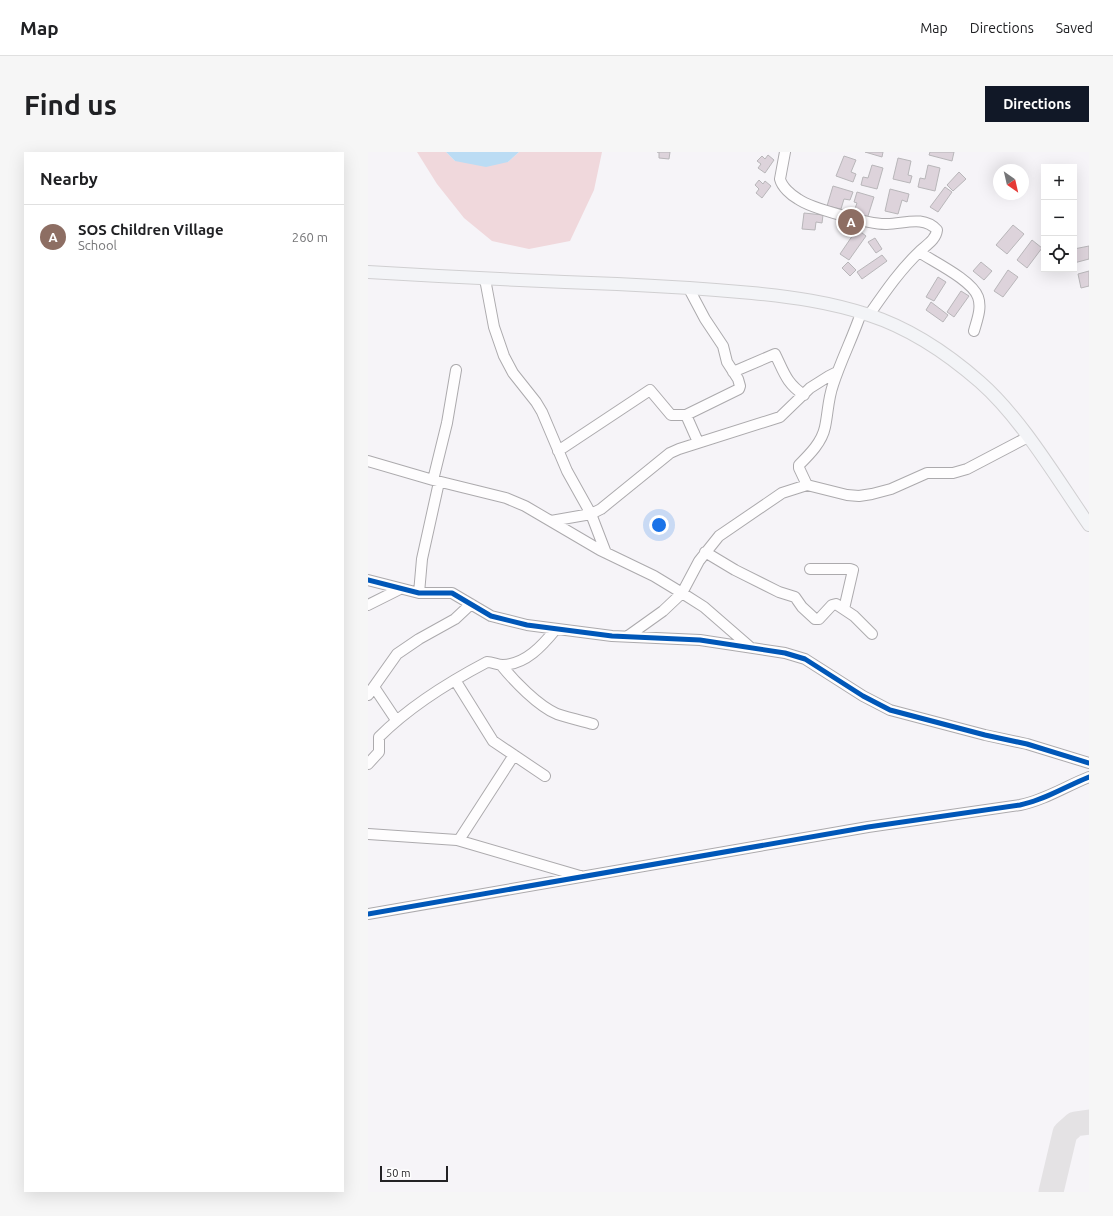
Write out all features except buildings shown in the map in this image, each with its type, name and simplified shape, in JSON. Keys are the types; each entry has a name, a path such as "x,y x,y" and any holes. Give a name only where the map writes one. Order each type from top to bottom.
{"main road":[{"path":"368,272 485,279 688,287 806,299 831,304 865,314 907,332 944,354 982,384 1028,437 1089,525"}],"street":[{"path":"785,152 780,179 784,187 798,200 837,214 876,223 924,222 932,225 937,230 936,236 919,252 865,314 837,372 828,398 825,428 816,447 799,465 807,484"},
{"path":"919,252 967,283 978,296 979,312 974,331"},
{"path":"485,279 494,327 504,356 513,373 536,402 567,471 591,514 606,553"},
{"path":"558,451 650,390 671,415 686,416 739,390 740,386 738,379 727,362 723,346 705,319 688,287"},
{"path":"733,372 775,354 784,375 794,389 804,395"},
{"path":"419,593 422,559 456,370"},
{"path":"551,521 591,514 618,498 670,453 698,442 703,443 774,420 785,414 804,395 820,382 837,372"},
{"path":"686,416 698,442"},
{"path":"628,636 663,611 682,593 705,552 719,536 766,502 782,493 807,484 859,496 872,494 927,473 953,472 967,469 1028,437"},
{"path":"368,462 510,500 551,521 606,553 654,576 682,593 704,607 750,647"},
{"path":"705,552 734,570 779,592 795,597 802,607 815,620 819,619 832,605 836,604 844,609 872,634"},
{"path":"810,569 853,570 844,609"},
{"path":"368,580 419,593 448,592 491,616 504,620 556,629 628,636 679,638 771,649 805,659 863,696 890,710 985,735 1027,744 1089,763"},
{"path":"368,605 400,589"},
{"path":"396,720 371,691 397,654 419,639 451,622 471,604"},
{"path":"368,764 379,752 379,737 396,720 455,680 488,662 501,665 520,661 534,653 556,629"},
{"path":"501,665 512,678 547,708 558,714 593,724"},
{"path":"455,680 493,741 545,776"},
{"path":"459,840 514,755"},
{"path":"368,914 868,827 1020,805 1041,799 1072,784 1089,778"},
{"path":"368,834 459,840 582,877"}],"shaded area":[{"path":"417,152 446,152 455,161 508,162 519,152 602,152 594,190 570,241 529,249 492,241 464,218 437,184"}],"water":[{"path":"446,152 519,152 508,162 486,167 455,161"}],"taxiway":[{"path":"1051,1192 1065,1133 1075,1124 1089,1122"}],"cycle path":[{"path":"368,580 419,593 452,593 491,616 527,625 612,636 700,640 785,653 805,659 863,696 890,710 985,735 1027,744 1089,763"},
{"path":"368,914 868,827 1020,805 1047,796 1089,777"}],"place":[{"name":"SOS Children Village","path":"851,222"}]}
